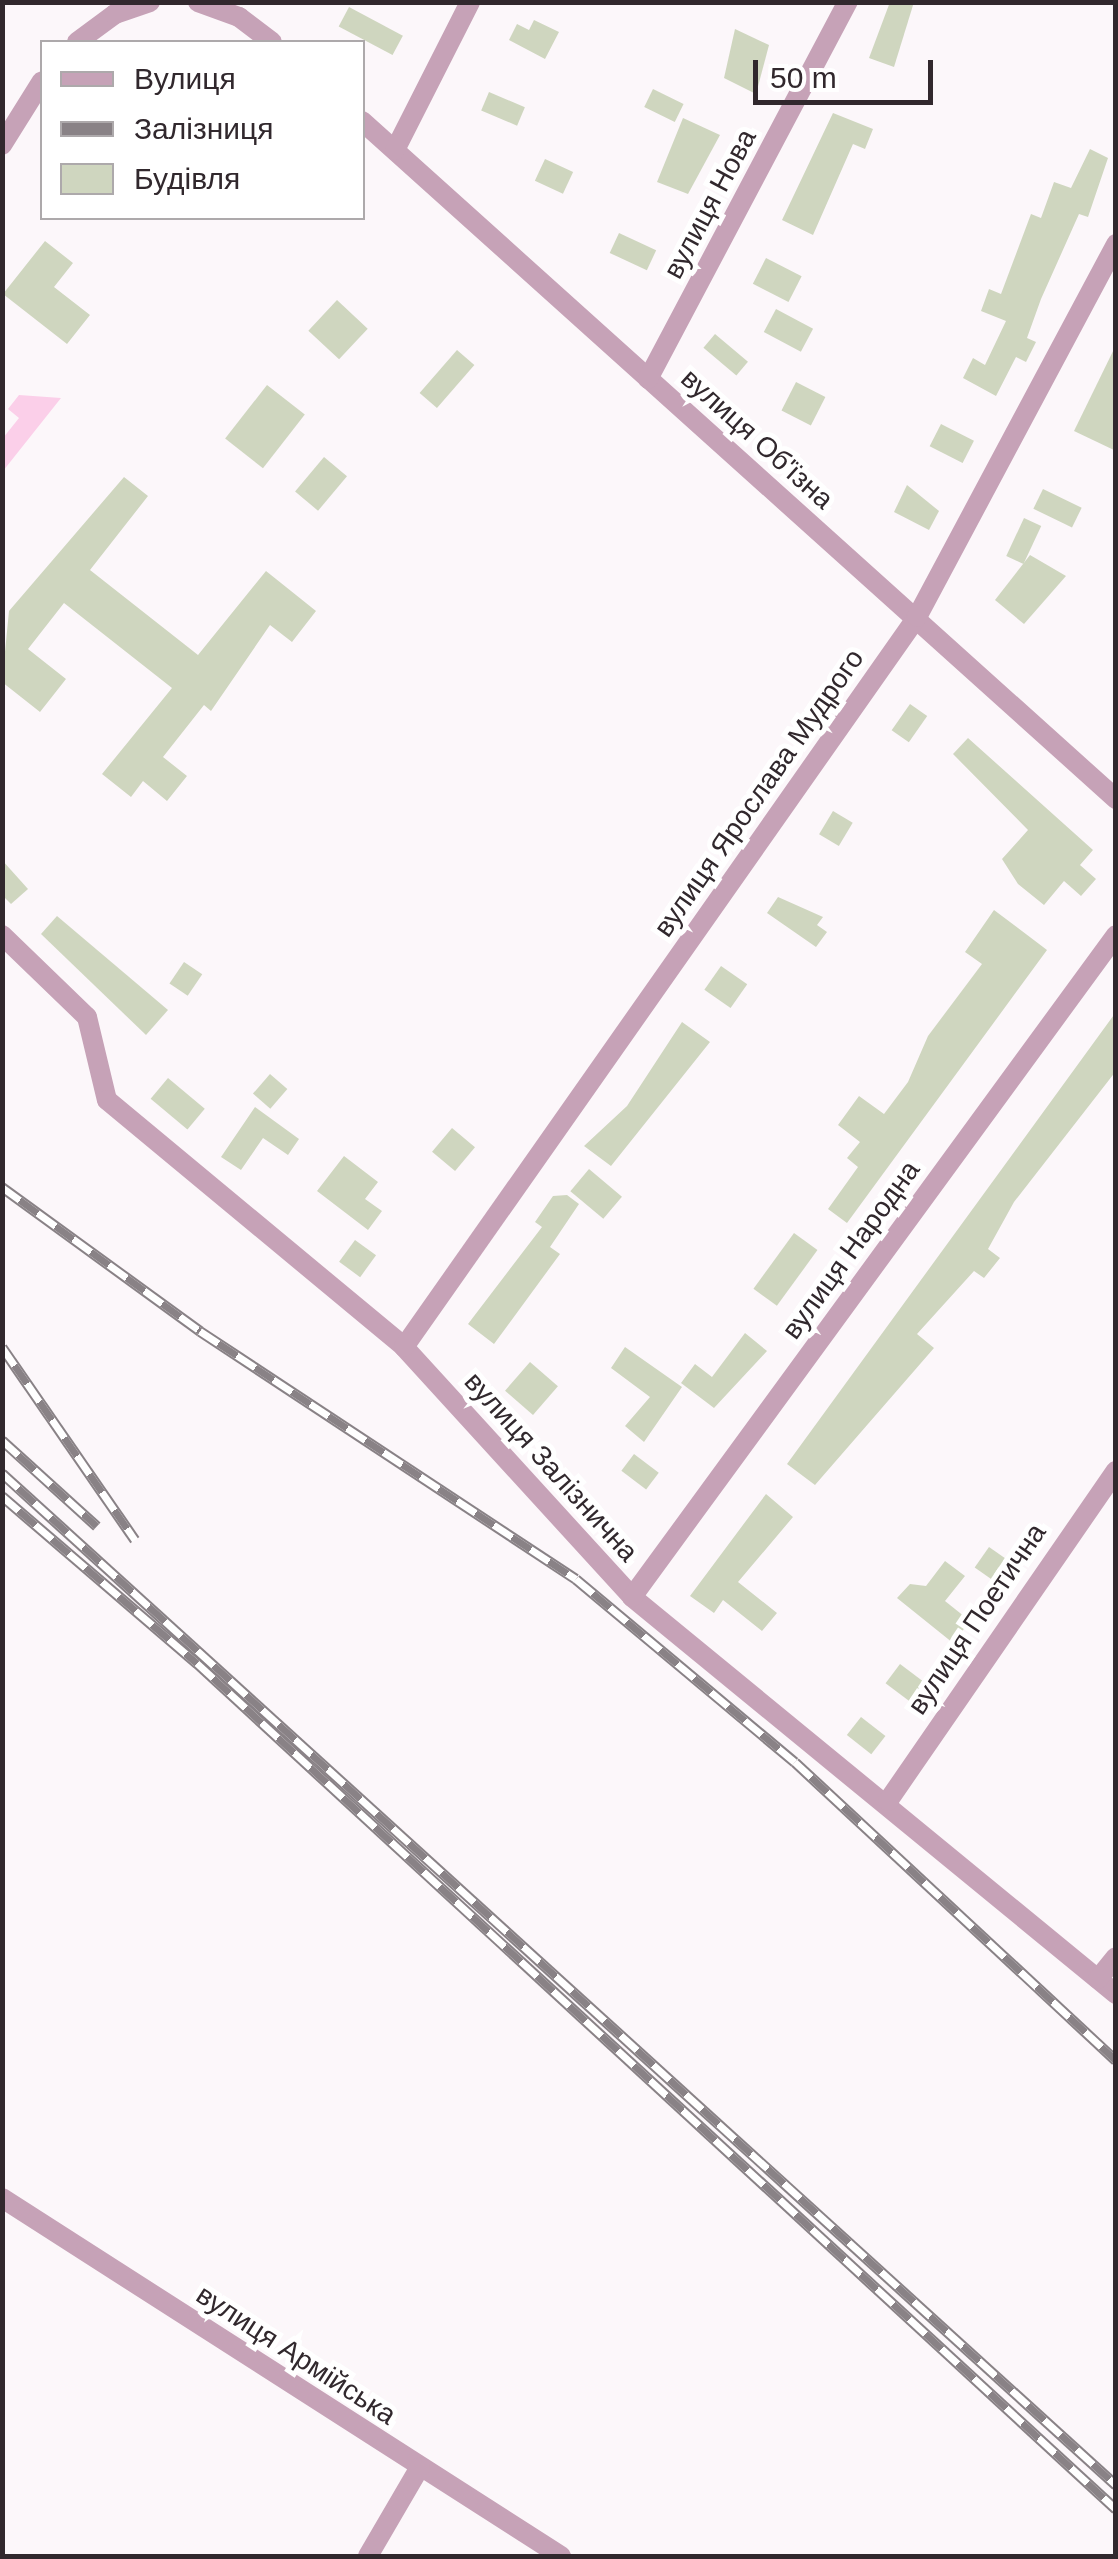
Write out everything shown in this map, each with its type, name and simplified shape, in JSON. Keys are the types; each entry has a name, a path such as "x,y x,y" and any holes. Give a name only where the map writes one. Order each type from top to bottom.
{"street":[{"path":"80,40 115,14 150,2"},
{"path":"198,2 239,17 269,40"},
{"path":"395,150 470,2"},
{"name":"вулиця Нова","path":"648,379 848,2"},
{"path":"2,145 40,84"},
{"name":"вулиця Об'їзна","path":"365,124 1116,799"},
{"name":"вулиця Ярослава Мудрого","path":"404,1346 916,617 1116,244"},
{"name":"вулиця Залізнична","path":"2,935 87,1018 107,1100 404,1346 632,1597 888,1801 1116,1994"},
{"name":"вулиця Народна","path":"632,1597 1116,935"},
{"name":"вулиця Поетична","path":"888,1801 1116,1471"},
{"path":"1098,1980 1116,1957"},
{"name":"вулиця Армійська","path":"2,2198 561,2556"},
{"path":"368,2556 420,2468"}],"shaded area":[{"path":"19,395 61,398 3,471 3,438 19,418 8,409"}],"building":[{"path":"890,2 914,2 894,67 869,58"},
{"path":"349,7 403,36 393,55 339,26"},
{"path":"534,20 559,32 545,59 509,40 517,24 529,30"},
{"path":"735,29 769,45 756,94 724,78"},
{"path":"653,89 684,104 675,122 644,107"},
{"path":"489,92 525,107 517,126 481,110"},
{"path":"833,113 873,129 865,149 853,144 813,235 782,220"},
{"path":"683,118 720,135 688,194 657,182"},
{"path":"1090,149 1108,158 1088,217 1079,214 1041,299 1027,338 1036,342 1026,362 1016,357 996,396 963,378 973,358 985,365 1006,321 981,311 989,289 1001,294 1031,214 1041,218 1054,182 1071,188"},
{"path":"545,159 573,172 563,194 535,181"},
{"path":"619,233 656,250 647,270 610,253"},
{"path":"45,241 73,263 54,287 90,315 67,344 3,294"},
{"path":"766,258 802,276 788,302 753,284"},
{"path":"337,300 368,329 339,359 308,331"},
{"path":"776,309 813,329 801,352 764,332"},
{"path":"715,334 748,362 736,375 703,348"},
{"path":"1116,345 1116,451 1074,431"},
{"path":"457,350 474,365 437,408 420,393"},
{"path":"796,382 825,397 811,425 781,411"},
{"path":"267,385 305,415 263,468 225,439"},
{"path":"941,424 974,441 963,463 930,446"},
{"path":"324,457 347,476 318,511 295,491"},
{"path":"124,477 148,496 90,570 198,655 266,571 316,611 292,642 270,625 211,711 204,705 163,757 187,776 167,801 143,781 131,797 102,774 172,688 64,603 28,649 66,679 40,712 2,682 9,611"},
{"path":"907,485 939,511 929,530 894,512"},
{"path":"1043,489 1082,508 1072,528 1033,509"},
{"path":"1024,518 1041,526 1023,564 1006,556"},
{"path":"1030,555 1066,576 1024,624 995,600"},
{"path":"910,704 927,716 909,742 892,730"},
{"path":"968,738 1093,850 1080,865 1096,879 1081,896 1064,881 1044,905 1018,884 1002,859 1028,830 953,754"},
{"path":"833,811 853,823 839,846 819,834"},
{"path":"2,860 28,889 11,904 2,895"},
{"path":"778,897 823,917 817,925 827,932 816,947 767,913"},
{"path":"994,910 1047,950 847,1223 828,1209 858,1167 847,1158 860,1142 838,1125 859,1096 884,1114 908,1082 928,1036 982,964 965,952"},
{"path":"57,916 168,1010 146,1035 41,934"},
{"path":"184,962 202,974 188,996 169,984"},
{"path":"721,966 747,984 731,1008 704,990"},
{"path":"1116,1012 1116,1071 1014,1202 988,1249 1000,1258 984,1278 974,1271 917,1334 934,1348 815,1485 787,1464"},
{"path":"682,1022 710,1042 611,1166 584,1146 627,1106"},
{"path":"270,1074 287,1089 270,1109 253,1094"},
{"path":"168,1078 205,1109 187,1130 151,1099"},
{"path":"255,1107 299,1139 288,1155 263,1138 241,1170 221,1157"},
{"path":"452,1128 475,1147 455,1171 432,1152"},
{"path":"344,1156 378,1182 365,1199 382,1211 368,1230 317,1191"},
{"path":"589,1169 622,1197 603,1219 570,1191"},
{"path":"567,1195 579,1204 550,1247 560,1254 494,1344 468,1324 542,1227 535,1222 553,1196"},
{"path":"794,1233 817,1250 777,1306 753,1289"},
{"path":"355,1240 376,1255 360,1277 339,1262"},
{"path":"745,1333 767,1351 714,1408 681,1383 695,1364 712,1377"},
{"path":"625,1347 682,1387 644,1442 625,1426 650,1397 611,1368"},
{"path":"530,1362 558,1386 533,1415 505,1391"},
{"path":"634,1454 659,1473 646,1489 621,1471"},
{"path":"766,1494 793,1517 738,1582 777,1613 762,1631 723,1600 714,1613 690,1596"},
{"path":"989,1547 1012,1563 998,1584 975,1567"},
{"path":"945,1561 965,1576 945,1601 970,1621 953,1643 897,1598 910,1584 926,1586"},
{"path":"900,1664 924,1682 910,1701 886,1683"},
{"path":"861,1717 885,1736 871,1754 847,1735"}],"railway":[{"path":"2,1187 200,1331 576,1579 795,1762 1116,2060"},
{"path":"2,1347 135,1540"},
{"path":"2,1440 97,1526"},
{"path":"2,1473 1116,2485"},
{"path":"2,1496 197,1663 1116,2509"}]}
